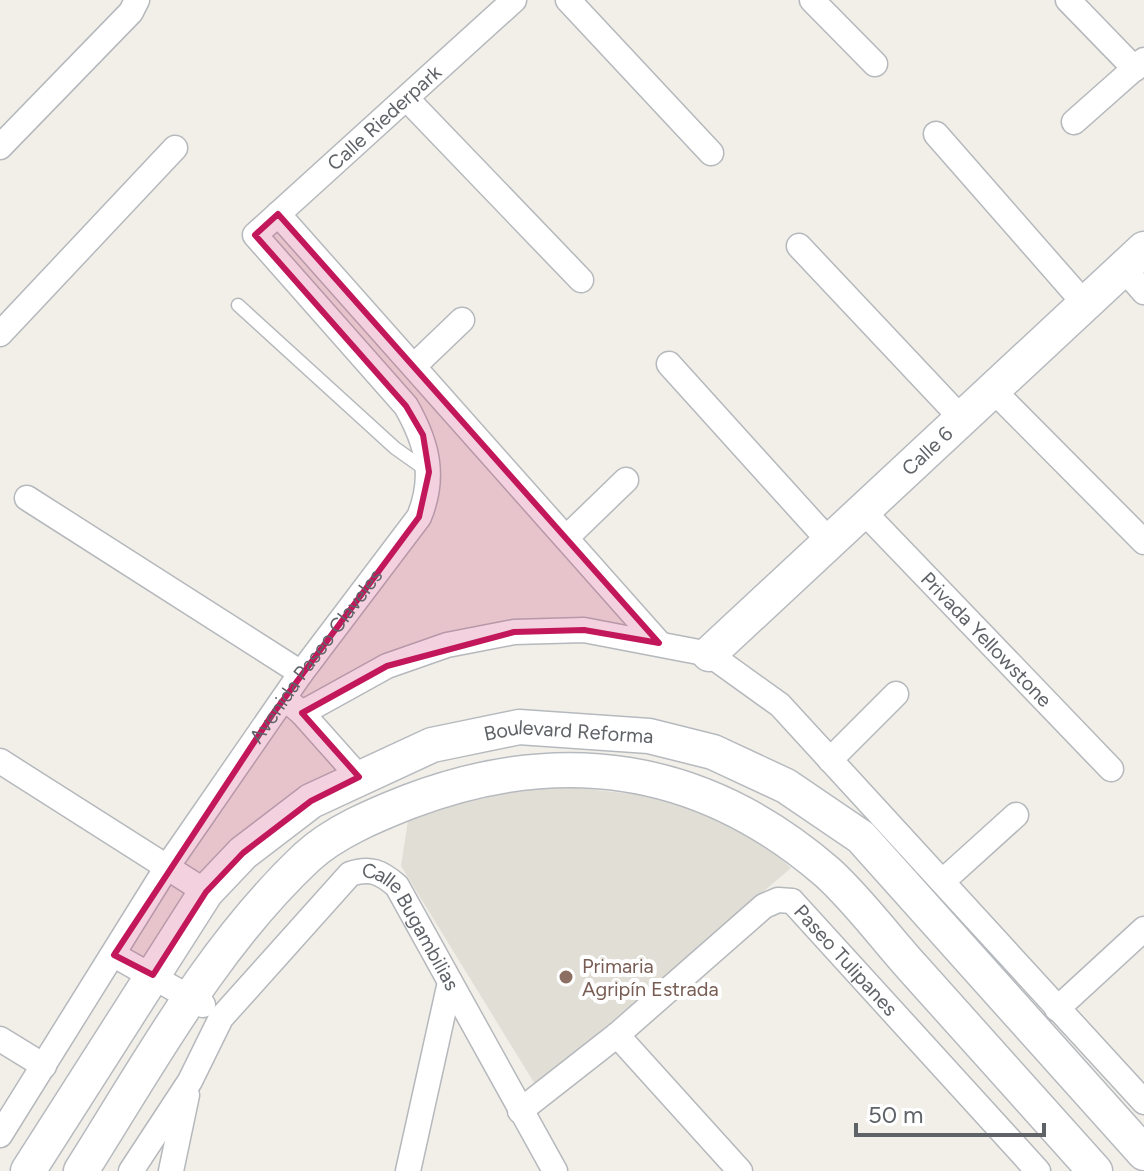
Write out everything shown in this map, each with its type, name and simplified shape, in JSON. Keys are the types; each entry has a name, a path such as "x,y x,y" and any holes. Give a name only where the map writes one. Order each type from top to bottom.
{"main road":[{"name":"Calle 6","path":"709,654 1085,304 1137,270"},
{"name":"Boulevard Reforma","path":"28,1171 206,892 243,853 311,801 359,777 432,745 519,727 649,736 713,752 786,786 861,837 1144,1153"},
{"name":"Boulevard Reforma","path":"81,1171 191,997 251,913 310,854 377,814 459,782 544,770 622,772 703,792 766,826 828,873 1095,1171"}],"street":[{"path":"0,147 131,12 137,0"},
{"name":"Calle Riederpark","path":"423,435 406,406 255,235 514,0"},
{"path":"568,0 711,153"},
{"path":"812,0 875,64"},
{"path":"1068,0 1140,64 1074,122"},
{"path":"407,99 581,280"},
{"path":"936,134 1085,304"},
{"path":"0,334 175,148"},
{"path":"278,214 659,643"},
{"path":"799,246 962,419"},
{"path":"414,366 462,320"},
{"path":"669,364 830,542"},
{"path":"993,390 1144,542"},
{"name":"Avenida Paseo Claveles","path":"0,1135 167,867 293,706 301,673 419,517 427,496 429,472 423,435"},
{"path":"566,538 626,480"},
{"path":"27,498 301,673"},
{"name":"Privada Yellowstone","path":"863,511 1111,769"},
{"path":"359,777 293,706 387,666 473,639 514,632 584,630 709,654 780,705 1144,1102"},
{"path":"830,760 896,694"},
{"path":"0,761 206,892"},
{"path":"943,881 1016,815"},
{"name":"Calle Bugambilias","path":"190,1081 221,1018 350,874 364,869 382,873 397,886 555,1171"},
{"name":"Paseo Tulipanes","path":"520,1111 617,1035 764,906 778,900 792,901 1038,1171"},
{"path":"1057,1009 1144,929"},
{"path":"114,955 191,997 221,1018"},
{"path":"408,1171 450,982"},
{"path":"617,1035 740,1171"},
{"path":"0,1039 44,1066"},
{"path":"131,1171 190,1081"},
{"path":"171,1171 190,1081"}],"lane":[{"path":"238,305 395,448 429,472"}],"highlighted area":[{"path":"278,214 659,643 584,630 514,632 387,666 302,713 359,777 311,801 243,853 206,892 153,975 114,955 272,715 419,517 429,472 423,435 406,406 255,235"}],"shaded area":[{"name":"Primaria Agripín Estrada","path":"552,785 649,796 689,808 725,821 761,841 791,868 536,1086 401,866 409,814 473,794"}],"place":[{"name":"Primaria Agripín Estrada","path":"566,977"}]}
